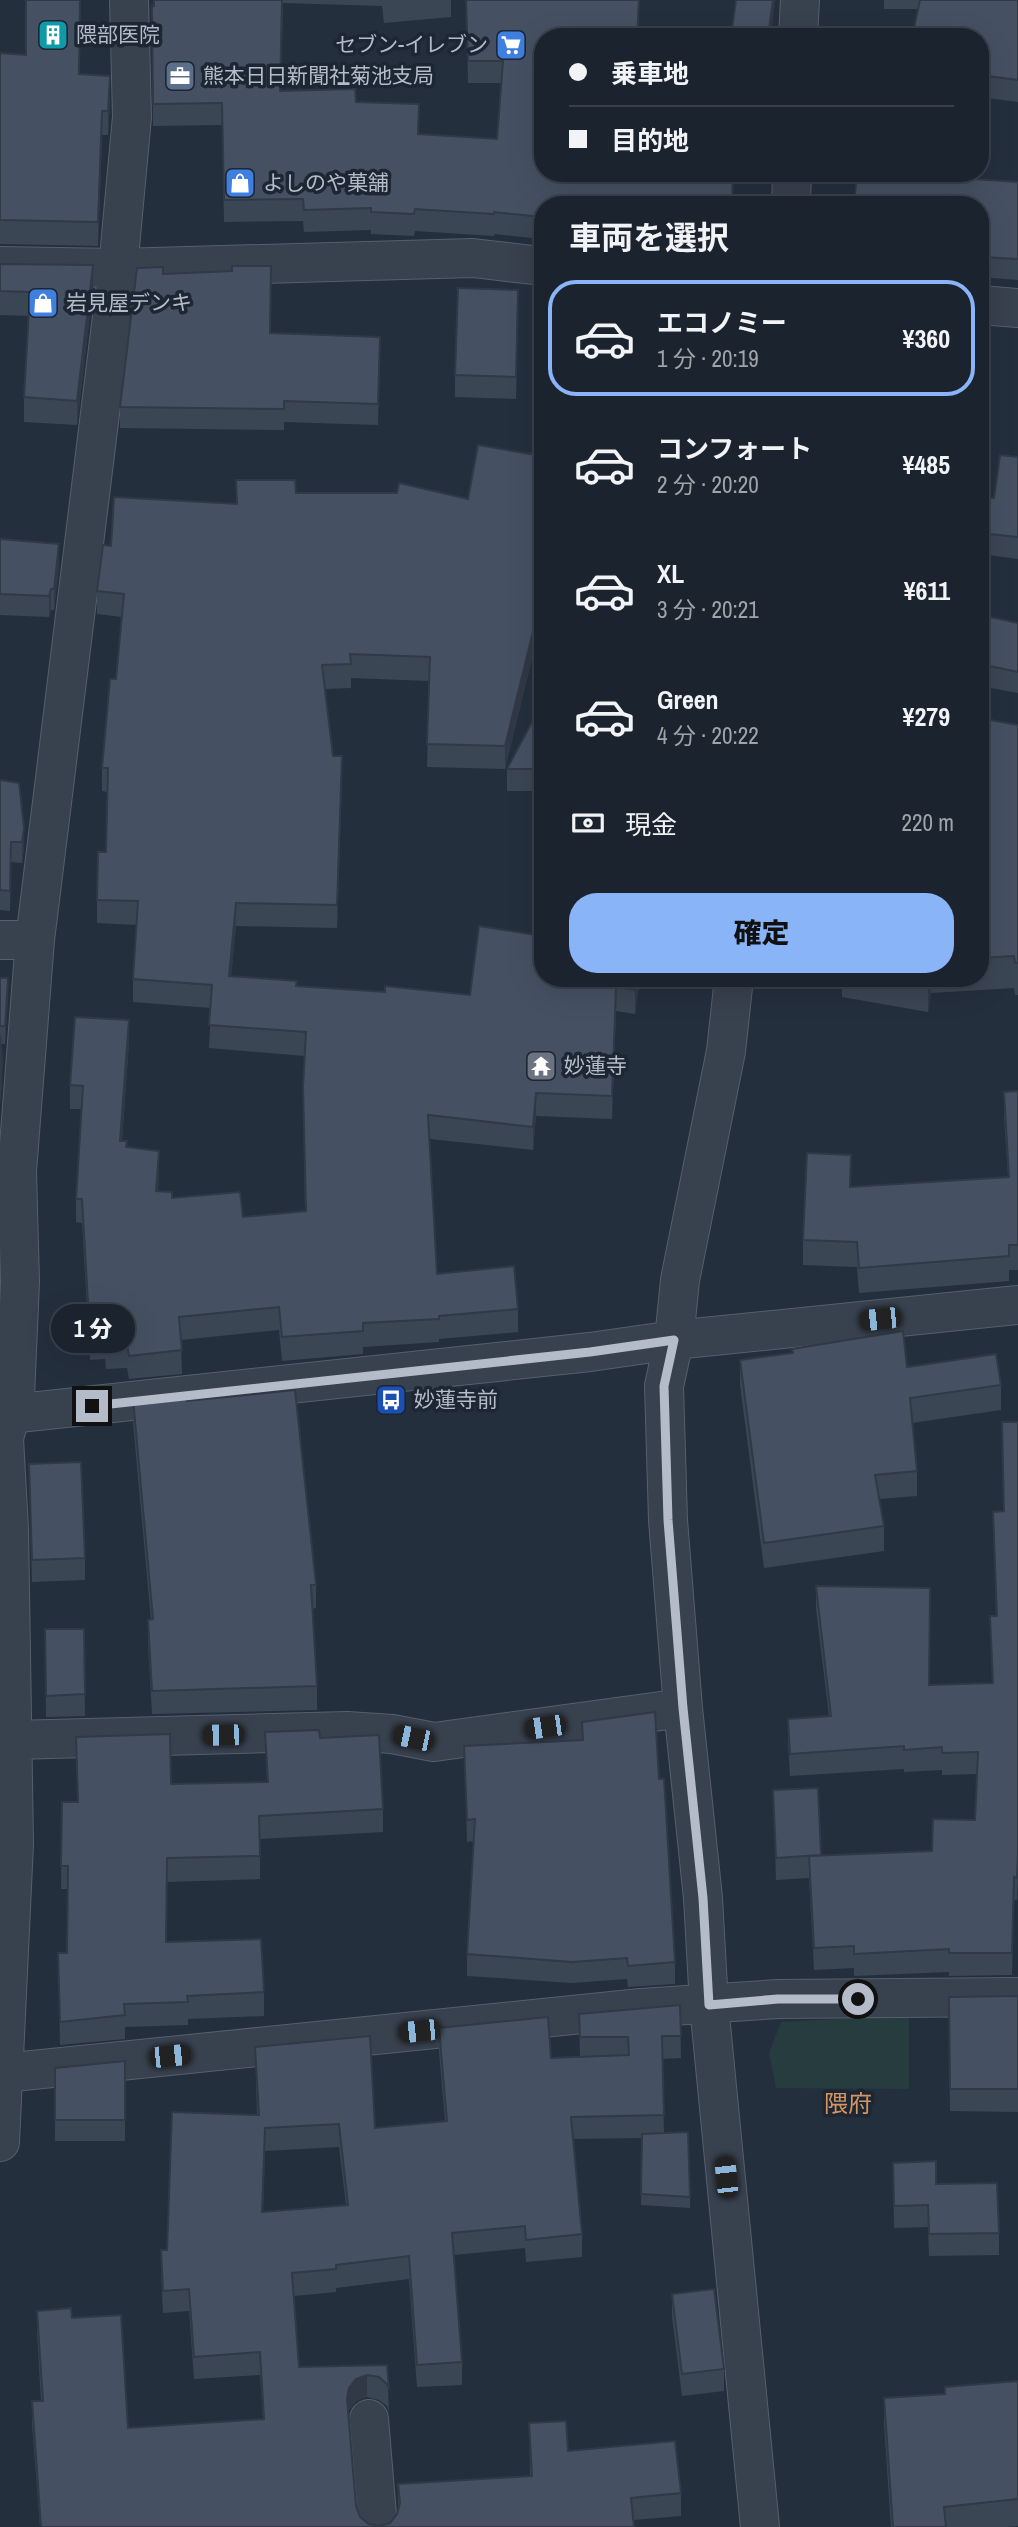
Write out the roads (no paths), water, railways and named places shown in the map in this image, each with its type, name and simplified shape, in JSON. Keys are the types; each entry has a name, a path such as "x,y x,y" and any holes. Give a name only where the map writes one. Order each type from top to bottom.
{"street":[{"path":"0,2142 14,1844 9,1529 4,1438 5,1415 15,1397 20,1282 17,940 118,268 132,117 129,0"},
{"path":"798,28 800,0"},
{"path":"0,266 118,268 473,258 534,265"},
{"path":"989,306 1018,308"},
{"path":"733,987 726,1051 680,1280 674,1340 664,1386 668,1520 683,1708 703,1898 709,2005 760,2527"},
{"path":"5,1415 674,1340 1018,1305"},
{"path":"13,1740 347,1731 392,1734 434,1742 683,1708"},
{"path":"3,2073 642,2008 778,1999 1018,1997"},
{"path":"369,2419 378,2527"}],"place":[{"name":"隈部医院","path":"53,35"},
{"name":"セブン-イレブン","path":"511,45"},
{"name":"熊本日日新聞社菊池支局","path":"180,76"},
{"name":"よしのや菓舗","path":"240,183"},
{"name":"岩見屋デンキ","path":"43,303"},
{"name":"妙蓮寺","path":"541,1066"},
{"name":"妙蓮寺前","path":"391,1400"}],"district":[{"name":"隈府","path":"848,2104"}]}
